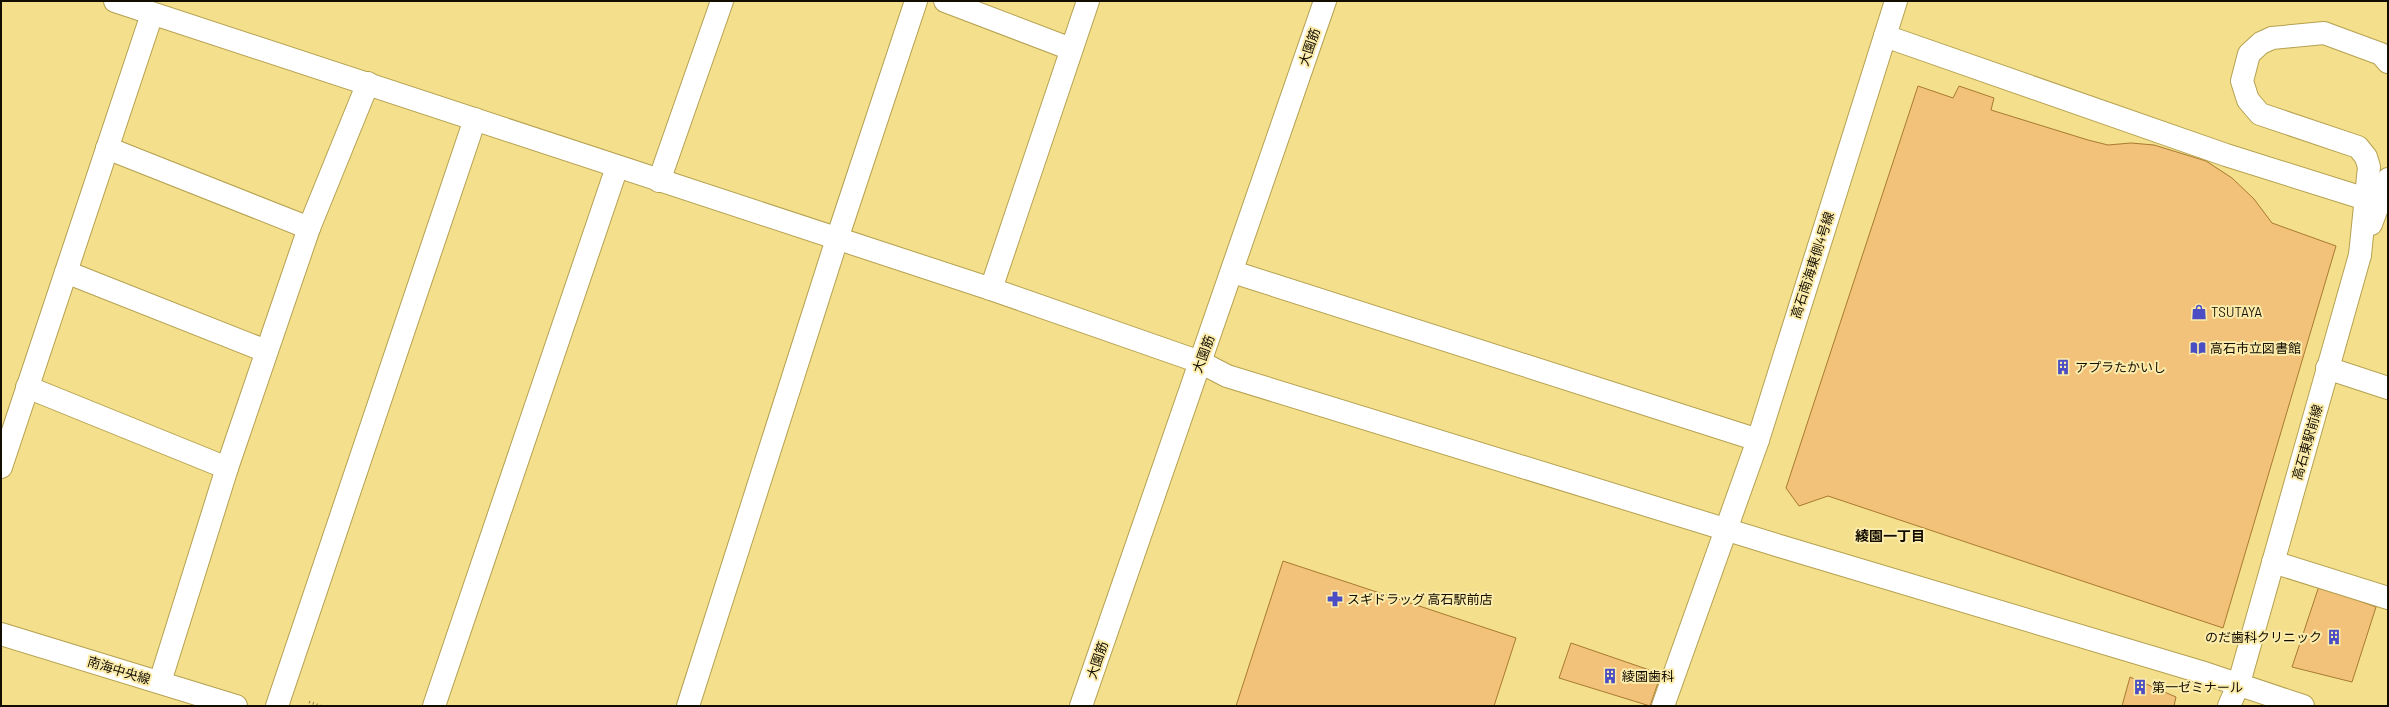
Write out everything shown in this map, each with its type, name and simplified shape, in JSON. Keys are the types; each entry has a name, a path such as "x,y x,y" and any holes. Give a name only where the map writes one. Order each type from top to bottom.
{"street":[{"path":"115,1 368,83 617,168 991,289 1200,362 1227,376 1725,529 2239,683 2303,706"},
{"path":"659,181 722,1"},
{"path":"688,706 837,239 916,1"},
{"path":"945,1 1071,49"},
{"path":"991,289 1088,1"},
{"name":"大園筋","path":"1082,706 1200,362 1233,272 1324,1"},
{"name":"高石南海東側4号線","path":"1663,706 1758,440 1896,1"},
{"path":"1,468 152,14"},
{"path":"2360,255 2369,167 2366,157 2358,147 2260,114 2248,100 2242,81 2249,54 2261,43 2272,38 2324,33 2381,54 2388,62"},
{"path":"1885,36 2226,155 2366,199"},
{"path":"160,682 227,468 309,228 368,83"},
{"path":"277,706 475,119"},
{"path":"107,148 309,228"},
{"path":"434,706 617,168"},
{"name":"高石東駅前線","path":"2229,706 2239,683 2360,255 2388,179"},
{"path":"66,272 266,352"},
{"path":"1233,272 1758,440"},
{"path":"2327,368 2388,388"},
{"path":"27,387 227,468"},
{"path":"2274,562 2388,598"},
{"name":"南海中央線","path":"1,634 236,706"}],"building":[{"name":"アプラたかいし","path":"1918,86 1953,98 1959,86 1994,98 1991,110 2088,140 2108,145 2131,143 2154,145 2206,161 2232,178 2254,199 2272,223 2336,246 2223,628 1828,496 1799,506 1786,488"},
{"name":"スギドラッグ 高石駅前店","path":"1283,561 1516,638 1494,706 1236,706"},
{"name":"のだ歯科クリニック","path":"2319,586 2376,607 2352,682 2292,667"},
{"name":"綾園歯科","path":"1571,643 1661,674 1650,706 1559,678"},
{"name":"第一ゼミナール","path":"2130,677 2176,697 2174,706 2122,706"}],"place":[{"name":"TSUTAYA","path":"2199,312"},
{"name":"高石市立図書館","path":"2198,348"},
{"name":"アプラたかいし","path":"2063,367"},
{"name":"スギドラッグ 高石駅前店","path":"1335,599"},
{"name":"のだ歯科クリニック","path":"2334,637"},
{"name":"綾園歯科","path":"1610,676"},
{"name":"第一ゼミナール","path":"2140,687"}],"district":[{"name":"綾園一丁目","path":"1890,535"}]}
